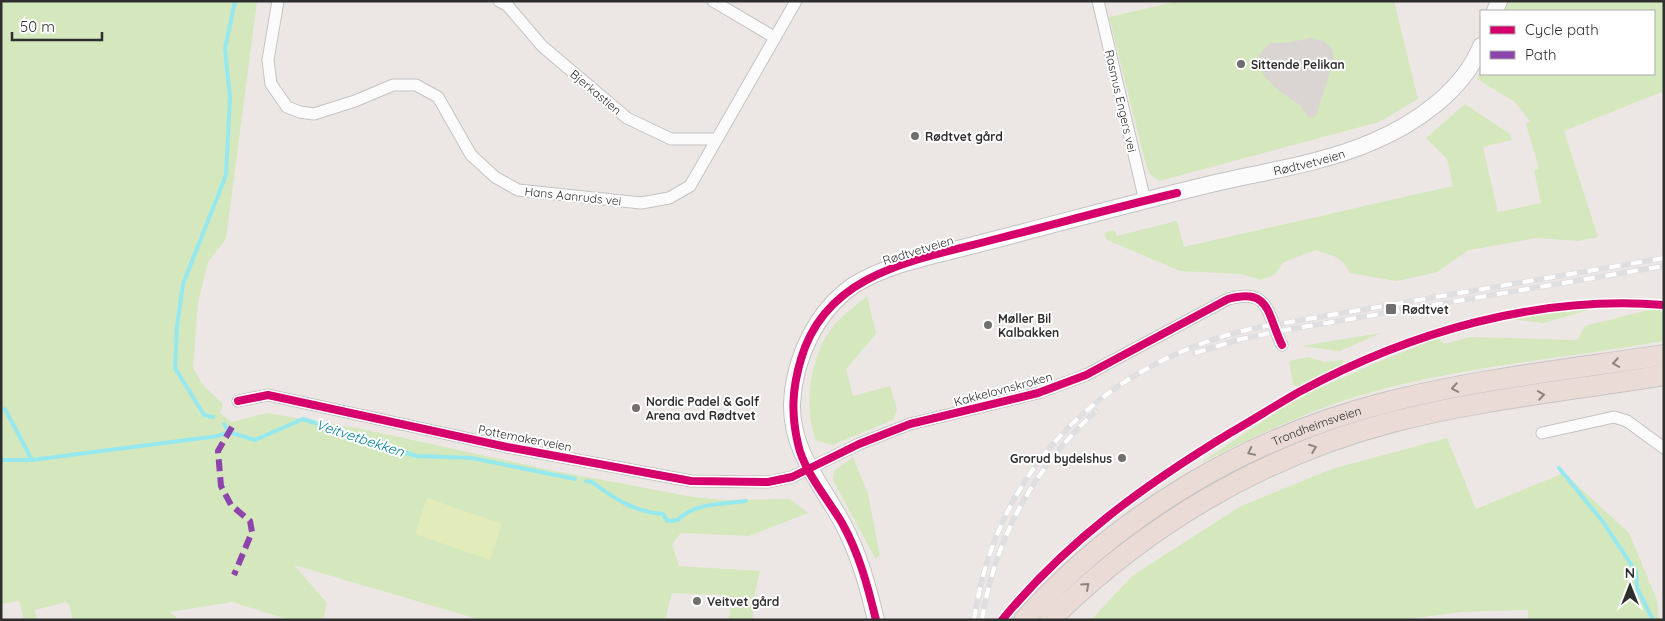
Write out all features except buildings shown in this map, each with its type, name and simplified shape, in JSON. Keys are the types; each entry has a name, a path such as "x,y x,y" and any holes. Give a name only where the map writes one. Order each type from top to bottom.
{"highway":[{"name":"Trondheimsveien","path":"1024,620 1084,561 1146,512 1235,459 1293,433 1354,411 1428,392 1664,355"},
{"name":"Trondheimsveien","path":"1050,620 1114,561 1158,528 1244,478 1308,450 1360,431 1432,413 1664,375"}],"street":[{"name":"Hans Aanruds vei","path":"278,1 268,60 271,84 287,107 300,112 314,114 355,101 393,85 416,85 438,97 471,155 496,177 518,190 641,203 669,198 690,186 796,1"},
{"name":"Bjerkastien","path":"499,1 508,6 542,46 627,118 671,140 715,140"},
{"path":"712,1 774,37"},
{"name":"Rasmus Engers vei","path":"1098,1 1145,201"},
{"name":"Rødtvetveien","path":"876,620 868,585 843,526 798,448 792,407 796,378 803,351 818,321 842,294 869,278 909,262 1145,201 1324,158 1371,143 1422,114 1457,84 1469,68 1480,48"},
{"name":"Kakkelovnskroken","path":"809,470 859,444 910,424 1038,393 1086,375 1228,299 1244,295 1259,298 1266,308 1282,345"},
{"name":"Pottemakerveien","path":"238,401 268,395 507,447 691,481 768,482 792,477 809,470"},
{"path":"1542,433 1614,417 1626,421 1664,448"}],"green space":[{"path":"1,1 257,1 226,239 208,262 198,303 193,368 204,386 223,404 220,413 232,422 267,413 362,429 555,471 693,497 724,500 790,499 808,513 749,536 681,533 672,544 679,566 760,571 753,601 753,620 729,620 730,607 719,595 672,593 665,620 481,620 294,565 327,603 323,620 290,620 232,602 170,612 179,620 73,620 69,604 66,602 35,610 37,620 24,620 19,601 1,604"},
{"path":"1179,1 1394,1 1418,99 1379,122 1159,181 1150,174 1145,161 1109,17"},
{"path":"1508,1 1664,1 1664,91 1564,131 1598,237 1579,241 1537,238 1469,250 1437,272 1397,281 1350,273 1343,262 1334,256 1315,250 1284,262 1275,274 1261,280 1241,274 1180,271 1107,240 1104,233 1114,230 1117,236 1177,221 1184,247 1453,186 1447,159 1426,138 1465,104 1510,134 1512,140 1483,147 1498,212 1541,203 1534,170 1539,169 1526,124 1530,121 1515,102 1477,79 1480,72 1480,75 1655,75 1655,10 1504,10"},
{"path":"867,296 876,334 846,369 853,396 890,386 897,410 893,420 832,445 816,440 810,411 811,380 820,349 835,324"},
{"path":"1599,307 1543,323 1508,319 1558,310"},
{"path":"1661,307 1664,308 1664,341 1444,375 1372,392 1304,415 1197,465 1299,397 1438,338 1445,344 1470,337 1574,340 1578,339 1585,326"},
{"path":"1381,333 1340,351 1301,346"},
{"path":"1309,357 1324,362 1343,360 1344,366 1300,387 1293,385 1289,361"},
{"path":"1447,438 1476,509 1564,473 1629,533 1657,600 1659,620 1528,620 1528,610 1462,612 1399,620 1091,620 1132,576 1241,506 1332,469"},
{"path":"853,457 868,494 880,556 875,558 833,480 834,471"},
{"path":"427,498 502,524 490,560 415,534"}],"shaded area":[{"path":"1311,38 1323,41 1332,48 1334,60 1316,116 1309,118 1301,106 1277,89 1265,77 1257,62 1258,56 1270,43 1285,43"}],"waterway":[{"path":"213,417 204,415 175,368 177,326 183,284 226,175 230,97 225,49 235,1"},
{"path":"5,409 32,460"},
{"name":"Veitvetbekken","path":"1,460 32,460 218,436 229,432 255,440 303,419 416,456 472,458 575,479"},
{"path":"224,424 229,432"},
{"path":"1559,468 1603,522 1636,572 1637,588 1653,620"},
{"name":"Veitvetbekken","path":"586,481 592,482 625,504 643,511 663,514 667,521 678,520 684,514 700,507 746,501"}],"railway":[{"path":"974,620 986,565 1006,514 1034,469 1067,429 1107,394 1152,366 1201,344 1255,328 1664,258"},
{"path":"1195,353 1241,339 1291,329 1664,266"},
{"path":"982,620 988,589 997,560 1021,505 1054,456 1096,411"}],"marked path":[{"path":"232,427 218,451 221,486 231,505 250,521 252,532 234,575"}],"cycle path":[{"path":"876,620 853,546 842,523 805,465 798,444 794,422 794,391 801,359 814,329 832,305 855,287 881,273 910,262 1177,193"},
{"path":"238,401 268,395 507,447 691,481 768,482 792,477 859,444 910,424 1038,393 1086,375 1228,299 1242,296 1260,300 1270,314 1282,345"},
{"path":"1002,620 1053,565 1080,540 1137,495 1167,473 1230,433 1299,392 1341,371 1430,335 1522,312 1616,303 1664,305"}],"place":[{"name":"Sittende Pelikan","path":"1241,64"},
{"name":"Rødtvet gård","path":"915,136"},
{"name":"Rødtvet","path":"1391,309"},
{"name":"Møller Bil Kalbakken","path":"988,325"},
{"name":"Nordic Padel & Golf Arena avd Rødtvet","path":"636,408"},
{"name":"Grorud bydelshus","path":"1122,458"},
{"name":"Veitvet gård","path":"697,601"}]}
